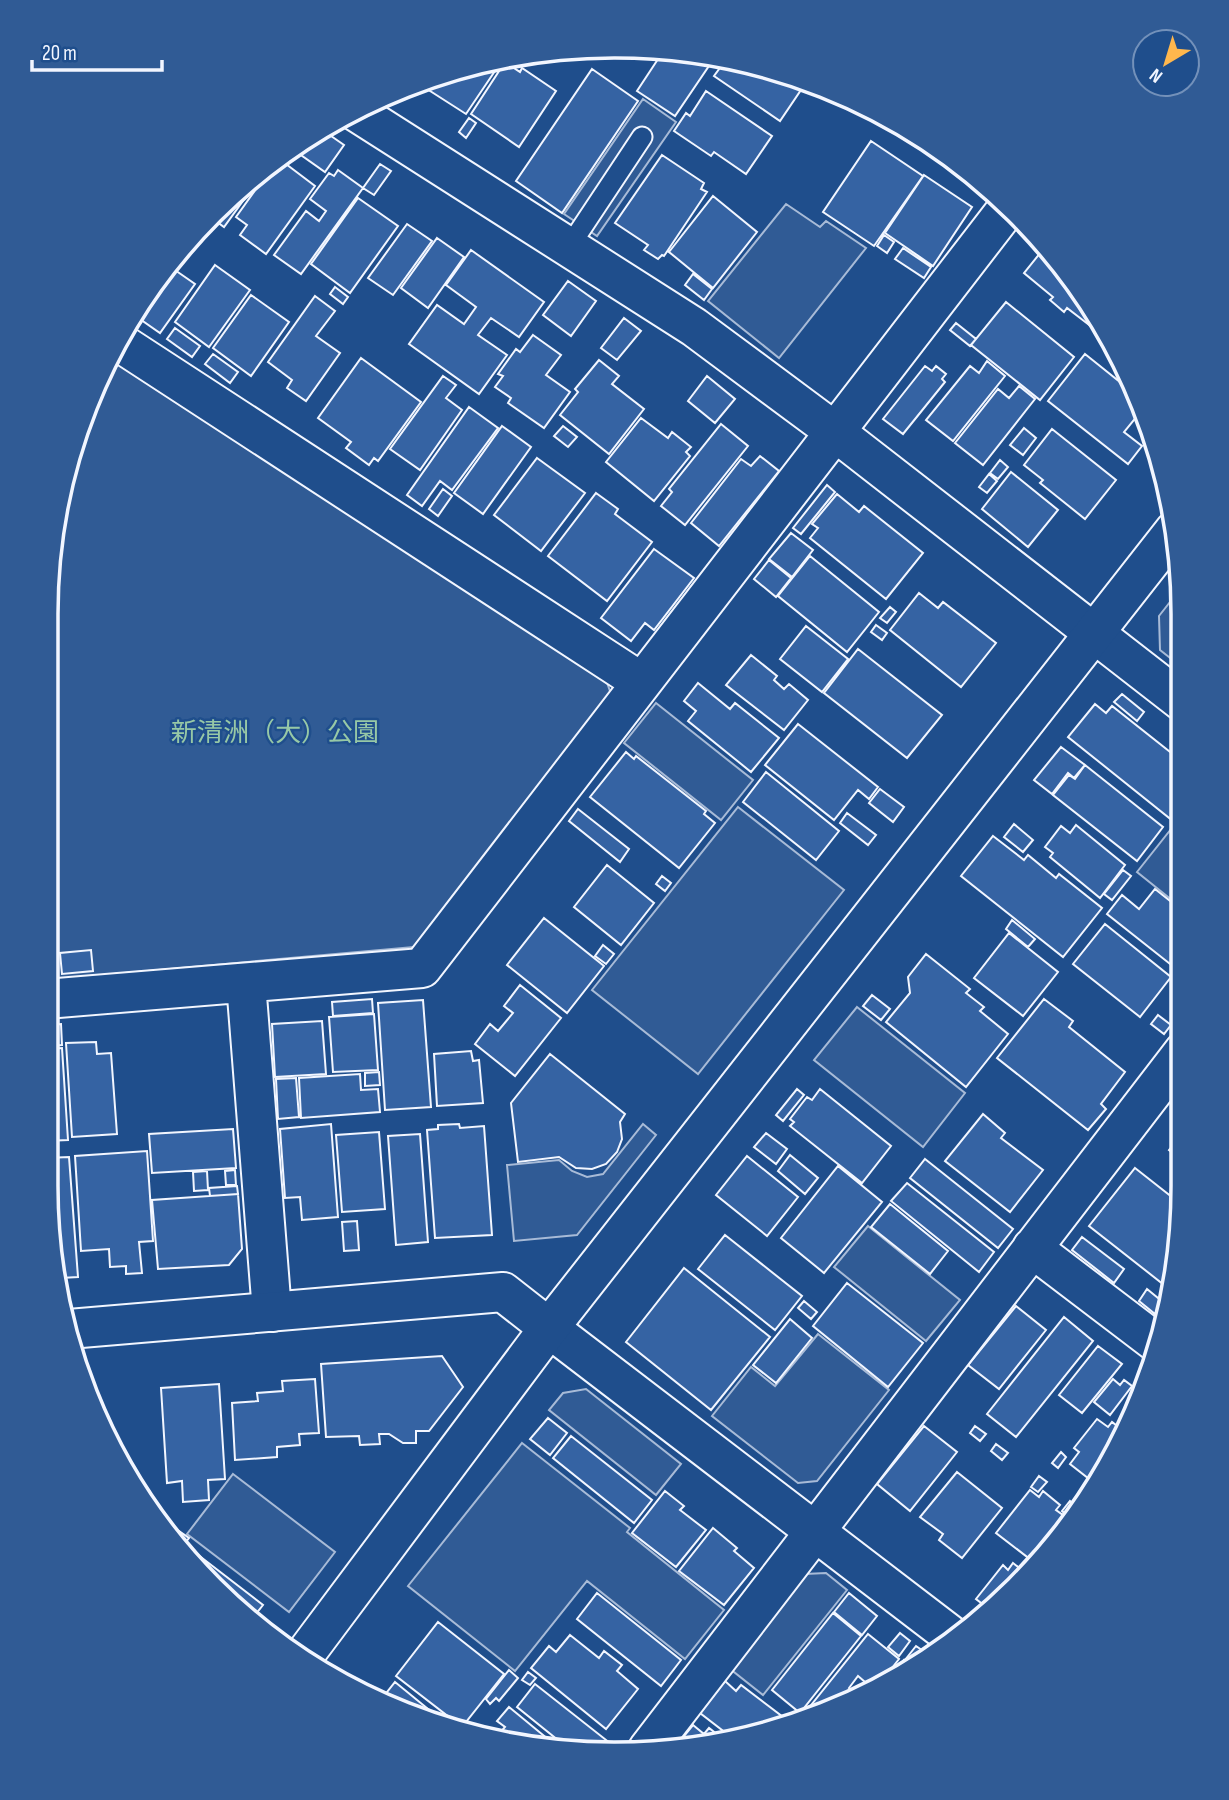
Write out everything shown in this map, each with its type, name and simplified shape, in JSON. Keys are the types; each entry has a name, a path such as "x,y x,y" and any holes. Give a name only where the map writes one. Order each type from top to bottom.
{"street":[{"path":"364,117 695,327 834,431 1171,693"},
{"path":"58,998 422,968 1002,215"},
{"path":"126,347 641,682"},
{"path":"308,1650 549,1328 1166,542"},
{"path":"246,983 272,1312"},
{"path":"654,1741 1171,1068"},
{"path":"1032,1248 1150,1338"},
{"path":"77,1328 503,1292 946,1632"}],"lane":[{"path":"569,247 642,137"}],"shaded area":[{"path":"643,99 676,122 597,236 564,214"},
{"path":"786,204 820,227 826,221 866,248 779,358 708,301"},
{"name":"新清洲（大）公園","path":"118,363 604,674 611,694 414,947 58,979 59,578 68,506 77,470 100,401"},
{"path":"1171,601 1171,659 1160,650 1159,616"},
{"path":"656,703 753,780 721,820 624,743"},
{"path":"738,807 844,890 698,1074 592,990"},
{"path":"1171,829 1171,899 1137,872"},
{"path":"857,1007 965,1093 923,1147 814,1060"},
{"path":"643,1124 656,1135 577,1235 514,1241 507,1165 559,1160 572,1171 587,1177 603,1174"},
{"path":"868,1226 960,1300 926,1341 834,1267"},
{"path":"818,1334 889,1390 817,1481 798,1483 712,1416 751,1367 775,1386"},
{"path":"586,1389 681,1464 656,1495 549,1410 563,1393"},
{"path":"522,1443 630,1528 627,1532 724,1610 685,1659 587,1581 515,1671 408,1586"},
{"path":"233,1474 335,1552 289,1612 187,1534"},
{"path":"826,1573 847,1590 763,1695 729,1668 805,1574"}],"building":[{"path":"658,60 709,66 675,116 637,91"},
{"path":"513,67 520,72 522,68 556,91 519,147 471,114 500,69"},
{"path":"720,68 723,68 801,90 780,121 714,76"},
{"path":"592,69 638,101 562,213 516,181"},
{"path":"495,71 466,114 428,90"},
{"path":"706,91 772,136 746,174 714,152 711,156 674,131 686,113 690,116"},
{"path":"469,118 476,123 466,138 459,132"},
{"path":"330,136 344,145 325,172 301,155"},
{"path":"871,141 923,176 874,246 823,212"},
{"path":"662,155 704,183 701,189 707,192 664,256 658,259 644,250 648,245 615,223"},
{"path":"380,164 391,171 374,195 363,188"},
{"path":"287,165 315,186 266,254 240,235 247,225 236,217 256,189"},
{"path":"338,170 363,188 301,274 274,255 306,211 319,221 326,211 310,199 329,173 334,176"},
{"path":"924,175 972,207 933,266 885,233"},
{"path":"713,196 757,232 713,288 669,252"},
{"path":"245,198 224,227 219,223"},
{"path":"358,198 398,226 350,293 311,264"},
{"path":"407,224 432,241 393,295 368,278"},
{"path":"884,235 894,242 887,253 877,246"},
{"path":"437,238 464,257 428,308 401,288"},
{"path":"903,248 931,267 924,278 895,259"},
{"path":"471,250 544,302 519,337 491,318 478,335 507,355 479,394 409,344 437,305 464,324 476,307 446,285"},
{"path":"1039,254 1091,326 1067,308 1064,312 1050,300 1053,297 1024,273"},
{"path":"215,265 250,290 209,347 175,322"},
{"path":"177,271 195,284 160,333 142,320"},
{"path":"693,274 712,289 704,300 685,285"},
{"path":"568,281 596,301 571,336 543,315"},
{"path":"335,287 348,297 343,304 330,294"},
{"path":"251,295 289,322 251,376 213,348"},
{"path":"315,296 335,311 316,336 340,353 306,401 287,388 292,380 268,362"},
{"path":"1006,302 1074,357 1040,400 971,345"},
{"path":"624,318 641,331 617,360 601,348"},
{"path":"956,323 976,339 970,346 950,330"},
{"path":"175,328 200,346 192,357 167,339"},
{"path":"533,335 561,355 546,375 570,392 544,428 508,403 511,398 495,387 503,376 498,374 516,349 520,352"},
{"path":"213,354 238,372 230,383 205,364"},
{"path":"1085,354 1121,383 1135,418 1124,432 1142,446 1128,464 1048,401"},
{"path":"361,358 421,402 378,461 374,458 369,465 346,448 351,442 318,418"},
{"path":"599,360 619,376 612,384 644,409 609,454 560,415 578,392 575,389"},
{"path":"987,361 1005,376 953,441 926,420 970,366 979,373"},
{"path":"925,366 932,371 936,366 946,374 942,379 945,382 903,434 883,419"},
{"path":"443,376 456,385 446,398 462,410 420,470 390,449"},
{"path":"707,376 735,399 715,423 688,401"},
{"path":"1019,386 1035,399 983,465 955,443 998,389 1009,398"},
{"path":"469,407 498,428 452,490 440,481 422,506 407,495"},
{"path":"641,418 668,438 672,432 691,447 686,452 690,456 654,501 606,462"},
{"path":"721,424 748,446 685,525 661,506 672,492 669,489"},
{"path":"502,426 531,447 483,514 454,493"},
{"path":"563,426 577,437 568,447 554,436"},
{"path":"1024,428 1036,438 1023,455 1010,445"},
{"path":"1052,429 1116,480 1085,519 1040,483 1043,480 1024,465"},
{"path":"760,456 779,471 719,546 691,523 741,459 751,466"},
{"path":"537,458 585,493 541,551 494,515"},
{"path":"1000,460 1008,467 998,479 990,473"},
{"path":"1011,472 1058,510 1028,547 982,509"},
{"path":"989,474 997,481 987,493 979,487"},
{"path":"827,485 835,492 801,534 793,528"},
{"path":"443,489 452,496 438,516 429,509"},
{"path":"596,493 618,509 615,514 652,542 607,601 548,556"},
{"path":"837,494 859,512 864,506 923,553 886,599 810,538 818,528 812,524"},
{"path":"791,533 813,550 792,577 769,559"},
{"path":"654,549 694,578 654,630 645,623 631,641 601,618"},
{"path":"810,556 879,612 847,652 778,596"},
{"path":"769,560 791,578 776,597 754,579"},
{"path":"919,593 938,608 943,602 996,643 961,687 890,630"},
{"path":"890,607 896,612 887,623 880,618"},
{"path":"876,625 887,633 882,640 871,632"},
{"path":"806,626 848,659 822,692 780,659"},
{"path":"858,649 942,715 907,758 824,693"},
{"path":"751,655 777,676 774,680 784,689 789,684 808,700 784,730 726,685"},
{"path":"698,683 730,709 735,703 779,738 751,772 688,721 696,711 684,701"},
{"path":"1122,694 1144,712 1137,721 1114,702"},
{"path":"1095,704 1106,713 1112,706 1171,753 1171,819 1068,737"},
{"path":"798,724 878,787 869,799 858,790 834,820 765,765"},
{"path":"1061,747 1085,765 1074,778 1068,773 1052,794 1034,780"},
{"path":"626,752 634,759 636,756 706,811 704,814 715,823 679,868 590,797"},
{"path":"1085,765 1163,827 1137,861 1053,795 1069,775 1075,779"},
{"path":"766,772 839,831 816,860 743,802"},
{"path":"880,789 904,807 893,822 869,803"},
{"path":"578,809 629,849 620,862 569,821"},
{"path":"847,813 876,835 868,845 840,823"},
{"path":"1014,824 1033,840 1023,852 1004,837"},
{"path":"1076,825 1125,865 1100,898 1050,857 1053,853 1045,847 1061,826 1070,833"},
{"path":"993,836 1024,860 1028,855 1056,878 1059,874 1102,908 1063,957 961,876"},
{"path":"607,865 654,903 621,945 574,907"},
{"path":"1123,870 1131,876 1112,900 1104,894"},
{"path":"662,876 671,883 665,891 656,884"},
{"path":"1155,889 1171,902 1171,965 1107,914 1122,895 1139,909"},
{"path":"544,918 604,966 567,1013 507,965"},
{"path":"1012,920 1035,939 1028,947 1006,929"},
{"path":"1105,924 1171,977 1140,1017 1073,964"},
{"path":"1009,933 1058,972 1023,1016 974,978"},
{"path":"603,945 614,954 606,964 595,956"},
{"path":"91,950 93,971 62,974 60,953"},
{"path":"926,954 970,989 966,993 984,1007 980,1011 1008,1034 966,1087 886,1022 910,993 908,977"},
{"path":"520,985 561,1018 515,1076 475,1044 490,1024 498,1031 513,1013 504,1006"},
{"path":"872,995 890,1009 881,1020 863,1006"},
{"path":"372,999 373,1013 333,1016 332,1002"},
{"path":"1044,999 1073,1021 1069,1027 1125,1072 1101,1104 1106,1109 1088,1130 997,1058"},
{"path":"423,1000 431,1107 385,1110 378,1003"},
{"path":"374,1014 378,1070 333,1072 329,1017"},
{"path":"1158,1015 1171,1025 1164,1034 1151,1024"},
{"path":"322,1021 326,1074 275,1077 272,1024"},
{"path":"58,1024 61,1024 62,1045 58,1045"},
{"path":"96,1042 97,1054 111,1053 117,1134 72,1137 66,1043"},
{"path":"58,1048 62,1048 68,1140 58,1140"},
{"path":"471,1051 473,1061 479,1060 483,1103 437,1106 434,1054"},
{"path":"550,1054 625,1114 620,1122 622,1139 617,1152 606,1164 592,1169 576,1168 559,1157 518,1162 511,1103"},
{"path":"379,1072 380,1085 365,1086 365,1073"},
{"path":"360,1074 361,1090 378,1089 380,1112 301,1118 299,1078"},
{"path":"296,1078 299,1117 278,1119 276,1079"},
{"path":"797,1089 804,1095 783,1121 776,1115"},
{"path":"820,1089 891,1146 862,1183 790,1126 794,1122 790,1119 807,1097 812,1100"},
{"path":"983,1114 1005,1133 1001,1138 1043,1170 1010,1212 945,1161"},
{"path":"331,1124 338,1217 302,1220 300,1197 285,1198 280,1129"},
{"path":"459,1124 460,1128 484,1126 492,1235 435,1238 427,1130 438,1129 438,1125"},
{"path":"233,1129 236,1168 152,1173 149,1134"},
{"path":"379,1132 385,1209 342,1212 336,1135"},
{"path":"766,1133 787,1149 776,1164 754,1147"},
{"path":"420,1134 428,1242 396,1245 388,1136"},
{"path":"147,1151 153,1241 139,1242 142,1273 126,1274 126,1266 110,1267 109,1249 81,1251 75,1156"},
{"path":"790,1155 818,1178 805,1194 778,1171"},
{"path":"747,1156 798,1197 767,1236 716,1195"},
{"path":"58,1157 69,1157 78,1277 66,1278 59,1222"},
{"path":"925,1159 1013,1229 998,1248 910,1178"},
{"path":"838,1166 882,1202 824,1273 781,1238"},
{"path":"1135,1168 1171,1196 1162,1284 1089,1226"},
{"path":"235,1170 236,1185 226,1185 225,1171"},
{"path":"207,1171 208,1190 194,1191 193,1172"},
{"path":"907,1183 994,1252 979,1272 891,1201"},
{"path":"237,1186 238,1194 210,1196 209,1188"},
{"path":"238,1194 242,1249 229,1265 158,1269 152,1200"},
{"path":"890,1204 948,1251 930,1274 871,1227"},
{"path":"357,1221 359,1250 344,1251 342,1222"},
{"path":"725,1235 802,1296 775,1330 698,1269"},
{"path":"1082,1237 1124,1269 1114,1283 1072,1250"},
{"path":"684,1268 770,1337 711,1410 626,1342"},
{"path":"847,1283 923,1343 888,1387 813,1326"},
{"path":"1147,1289 1160,1299 1156,1312 1155,1314 1139,1301"},
{"path":"804,1301 817,1312 811,1319 798,1308"},
{"path":"1016,1306 1046,1330 999,1389 968,1365"},
{"path":"1064,1317 1093,1341 1016,1437 987,1414"},
{"path":"790,1319 812,1338 776,1383 753,1365"},
{"path":"1098,1346 1122,1364 1082,1413 1059,1395"},
{"path":"442,1356 463,1387 429,1431 416,1431 416,1443 403,1443 389,1434 379,1434 380,1444 360,1445 359,1436 326,1437 321,1364"},
{"path":"315,1379 319,1433 299,1434 300,1445 277,1447 277,1457 235,1460 232,1403 258,1401 257,1393 283,1391 282,1381"},
{"path":"1113,1379 1120,1385 1124,1380 1132,1386 1110,1415 1094,1402"},
{"path":"219,1384 225,1479 208,1480 209,1500 183,1502 182,1481 167,1483 161,1388"},
{"path":"548,1418 567,1433 550,1455 530,1439"},
{"path":"1097,1419 1108,1427 1112,1422 1117,1426 1088,1478 1070,1464 1079,1452 1074,1448"},
{"path":"924,1426 957,1452 910,1511 877,1484"},
{"path":"975,1426 986,1434 980,1441 970,1433"},
{"path":"571,1436 652,1500 634,1523 553,1458"},
{"path":"996,1444 1008,1453 1002,1460 991,1451"},
{"path":"1061,1452 1066,1457 1058,1468 1052,1463"},
{"path":"957,1472 1002,1508 962,1558 939,1540 943,1534 920,1517"},
{"path":"1039,1476 1047,1482 1038,1492 1031,1487"},
{"path":"1030,1490 1039,1497 1043,1491 1060,1505 1056,1510 1063,1515 1028,1558 996,1533"},
{"path":"665,1491 684,1506 680,1510 706,1530 676,1567 632,1533"},
{"path":"1070,1501 1072,1502 1064,1513 1062,1511"},
{"path":"713,1528 737,1548 734,1551 754,1568 724,1605 679,1571"},
{"path":"197,1554 263,1605 257,1612"},
{"path":"1013,1563 1019,1568 982,1604 976,1599 1003,1565 1008,1570"},
{"path":"597,1593 681,1660 661,1686 577,1619"},
{"path":"849,1593 877,1616 862,1635 834,1612"},
{"path":"833,1613 861,1636 803,1709 798,1711 772,1690"},
{"path":"438,1622 504,1674 466,1722 449,1717 396,1676"},
{"path":"900,1633 910,1641 899,1656 888,1647"},
{"path":"868,1634 899,1659 891,1669 866,1683 858,1676 849,1688 851,1690 810,1707"},
{"path":"570,1635 599,1658 604,1651 622,1665 617,1671 638,1689 606,1729 531,1668 549,1646 556,1652"},
{"path":"916,1646 921,1650 905,1660"},
{"path":"509,1670 518,1678 499,1701 496,1698 490,1704 486,1699"},
{"path":"528,1672 536,1678 530,1685 522,1680"},
{"path":"725,1681 736,1691 741,1685 782,1716 724,1732 700,1713"},
{"path":"395,1682 430,1711 401,1700 386,1693"},
{"path":"535,1684 608,1742 556,1739 517,1707"},
{"path":"509,1707 546,1737 502,1731 505,1727 497,1721"},
{"path":"693,1725 704,1734 709,1728 715,1733 687,1737 683,1737"}]}
